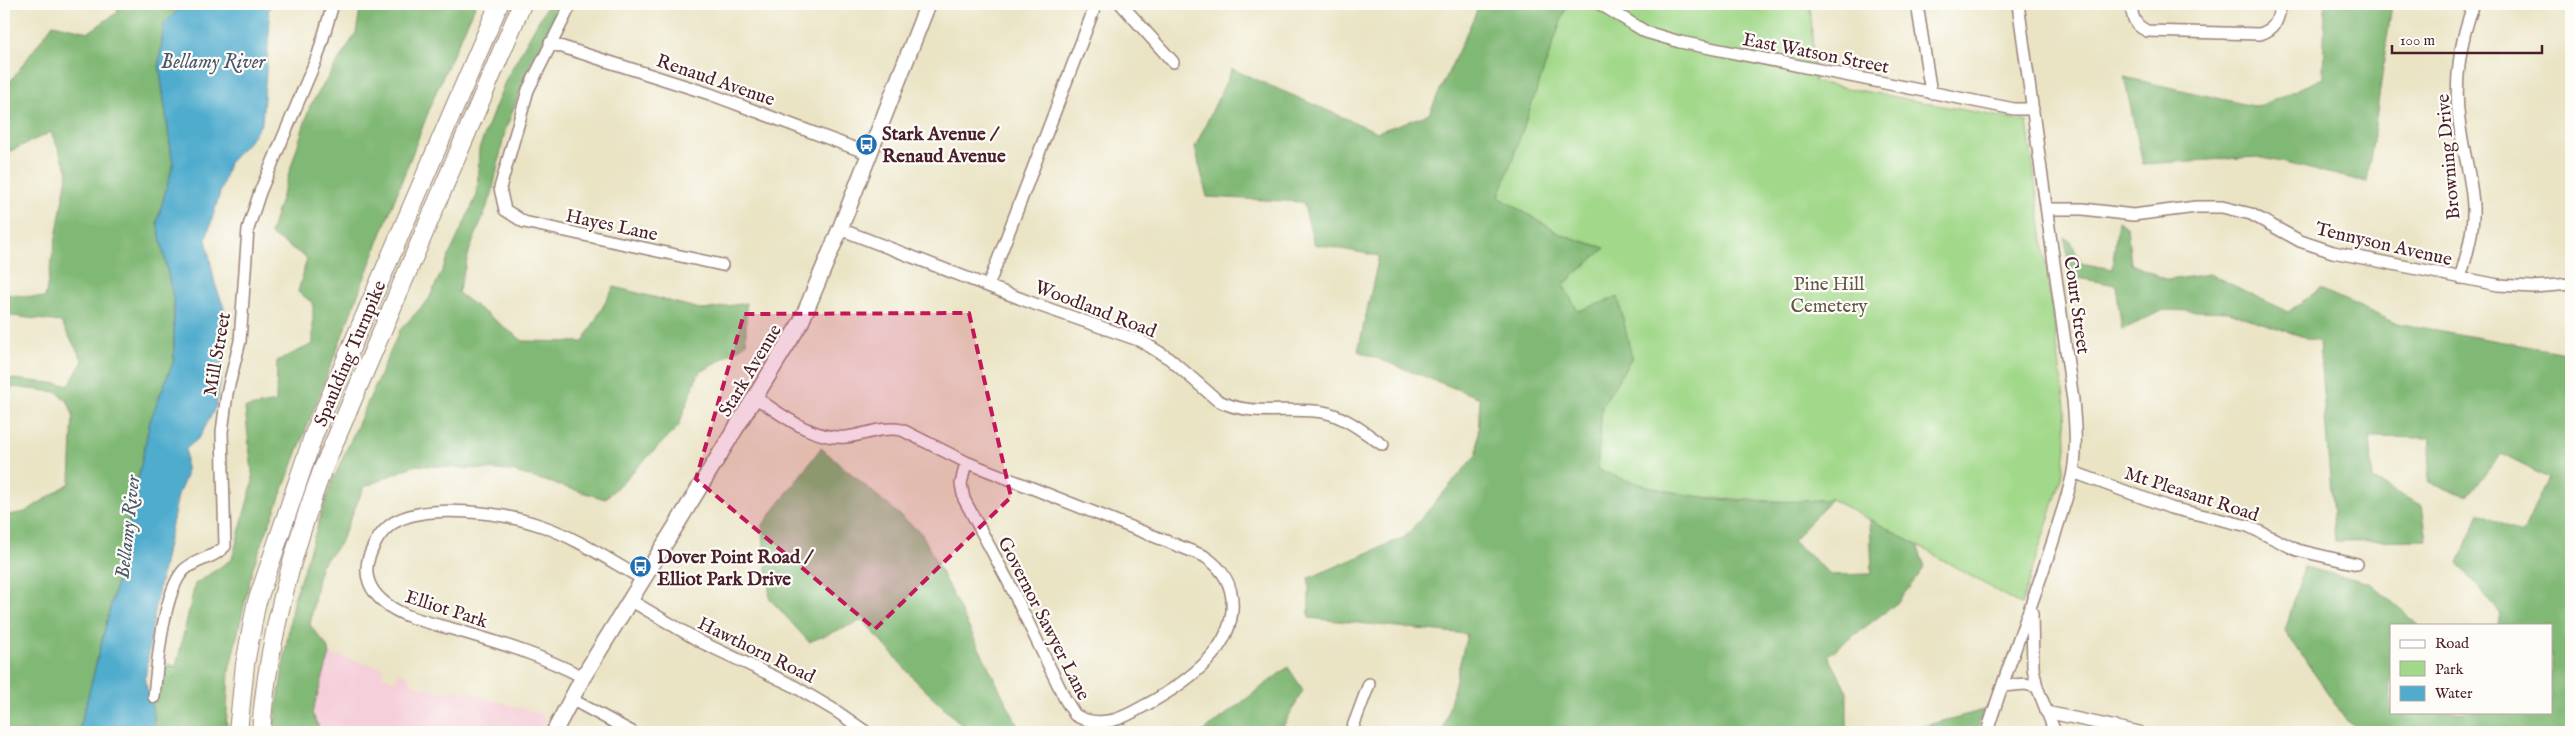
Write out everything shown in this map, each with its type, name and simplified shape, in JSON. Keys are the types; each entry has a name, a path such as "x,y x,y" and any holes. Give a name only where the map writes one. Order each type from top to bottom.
{"highway":[{"name":"Spaulding Turnpike","path":"238,732 245,664 256,605 314,434 499,4"},
{"name":"Spaulding Turnpike","path":"261,732 264,691 294,550 301,528 375,347 522,4"}],"main road":[{"name":"Stark Avenue","path":"554,732 583,678 642,579 756,398 801,322 870,154 928,4"}],"street":[{"name":"Mill Street","path":"154,697 160,649 175,584 184,569 214,555 225,546 222,432 227,393 240,341 248,229 260,192 318,55 333,4"},
{"path":"550,43 571,4"},
{"path":"988,286 1096,4"},
{"path":"1121,4 1132,9 1173,62"},
{"name":"East Watson Street","path":"1600,4 1646,32 1680,42 2014,110 2033,109"},
{"path":"1917,4 1931,93"},
{"name":"Court Street","path":"2018,4 2048,209 2073,400 2073,472 2032,606"},
{"path":"2131,4 2132,18 2138,27 2147,31 2260,34 2271,30 2277,22 2281,4"},
{"name":"Browning Drive","path":"2460,278 2471,232 2473,208 2459,120 2458,85 2464,43 2474,4"},
{"name":"Renaud Avenue","path":"550,43 710,94 870,154"},
{"name":"Hayes Lane","path":"550,43 528,90 500,188 502,204 510,215 524,222 722,265"},
{"name":"Tennyson Avenue","path":"2048,209 2083,209 2133,215 2196,207 2222,207 2251,214 2286,234 2316,247 2460,278 2516,287 2549,287 2571,284"},
{"name":"Woodland Road","path":"840,229 1152,346 1217,400 1227,405 1252,410 1324,412 1342,418 1383,445"},
{"name":"Governor Sawyer Lane","path":"756,398 810,431 821,435 845,437 891,428 902,430 966,462 1146,531 1204,556 1216,563 1229,583 1233,609 1227,630 1217,649 1198,670 1169,691 1122,718 1098,722 1075,715 1065,700 1009,583 964,500 961,484 966,462"},
{"name":"Mt Pleasant Road","path":"2073,472 2171,508 2248,526 2297,550 2357,564"},
{"name":"Elliot Park","path":"583,678 540,656 407,615 386,604 369,585 366,572 369,557 377,540 393,524 403,518 433,513 483,513 516,519 556,532 642,579"},
{"name":"Hawthorn Road","path":"630,600 701,642 792,685 836,711 866,732"},
{"path":"1987,732 2032,606"},
{"path":"2032,606 2032,649 2036,687 2055,732"},
{"path":"1351,732 1368,684"},
{"path":"2002,686 2025,684 2036,687"},
{"path":"571,699 632,732"},
{"path":"2046,712 2139,732"}],"highlighted area":[{"path":"969,313 1011,497 875,629 696,479 744,314"}],"shaded area":[{"path":"330,654 384,668 382,676 396,681 398,673 406,674 413,684 445,693 454,689 541,714 547,721 543,732 321,732 312,713"}],"green space":[{"path":"117,4 184,4 164,24 159,64 173,165 157,222 174,302 174,360 150,421 118,577 79,732 4,732 4,516 25,512 70,483 73,414 68,402 57,392 4,386 4,378 69,385 83,361 61,322 4,315 4,294 45,298 68,171 51,132 4,154 4,90 53,24 89,32 118,12"},
{"path":"361,4 476,4 436,92 253,567 229,671 226,732 154,732 154,717 149,700 156,702 162,663 176,667 195,584 232,559 253,481 245,408 276,402 277,361 313,344 313,303 298,292 307,258 270,234 310,106 356,33"},
{"path":"548,4 566,4 532,60 505,131 492,194 470,249 458,293 523,341 583,342 614,287 704,310 746,303 746,344 698,374 678,427 605,499 512,471 416,465 364,487 339,545 320,566 310,625 326,645 330,654 312,713 321,732 273,732 293,602 330,487 400,330 429,299 477,195 479,149 506,79"},
{"path":"1480,4 1567,4 1499,197 1562,235 1605,248 1563,285 1578,311 1618,297 1632,357 1602,406 1597,469 1653,488 1712,498 1772,502 1831,499 1793,541 1831,575 1872,574 1870,519 1917,545 1925,567 1897,603 1828,655 1847,691 1847,732 1682,732 1668,727 1666,732 1443,732 1467,634 1309,618 1309,578 1405,537 1477,454 1480,398 1358,351 1379,256 1314,244 1303,202 1207,197 1195,147 1232,69 1377,132 1429,114"},
{"name":"Pine Hill Cemetery","path":"1567,4 1810,4 1815,82 2027,122 2065,406 2066,449 2062,477 2021,605 1917,545 1831,499 1797,502 1696,497 1626,481 1597,469 1602,406 1632,357 1577,311 1563,285 1604,248 1562,235 1498,197"},
{"path":"2325,4 2392,4 2367,182 2258,157 2143,164 2124,77 2257,107 2323,78"},
{"path":"2118,221 2127,227 2131,264 2168,280 2210,274 2288,312 2320,289 2396,323 2571,354 2571,732 2364,732 2347,721 2285,631 2304,567 2370,583 2418,624 2390,624 2390,714 2552,714 2552,624 2498,624 2500,613 2458,563 2479,513 2522,534 2548,478 2501,454 2467,496 2428,483 2431,438 2370,437 2373,480 2422,506 2427,540 2335,541 2319,342 2229,312 2163,310 2122,330 2116,285 2073,277 2064,237 2071,242 2081,263 2112,269"},
{"path":"821,448 922,534 1021,732 969,732 915,680 863,620 809,642 770,599 762,526"},
{"path":"1288,667 1303,690 1280,732 1203,732"},
{"path":"1984,710 1976,732 1910,732 1917,728"}],"water":[{"name":"Bellamy River","path":"184,4 271,4 268,11 270,20 262,123 250,140 229,163 206,239 215,284 224,308 225,351 216,406 200,437 186,449 186,476 178,495 155,607 145,680 154,717 154,732 79,732 118,577 150,421 174,360 174,302 157,222 173,165 159,64 164,24"}],"place":[{"name":"Stark Avenue / Renaud Avenue","path":"866,144"},
{"name":"Dover Point Road / Elliot Park Drive","path":"641,567"}]}
